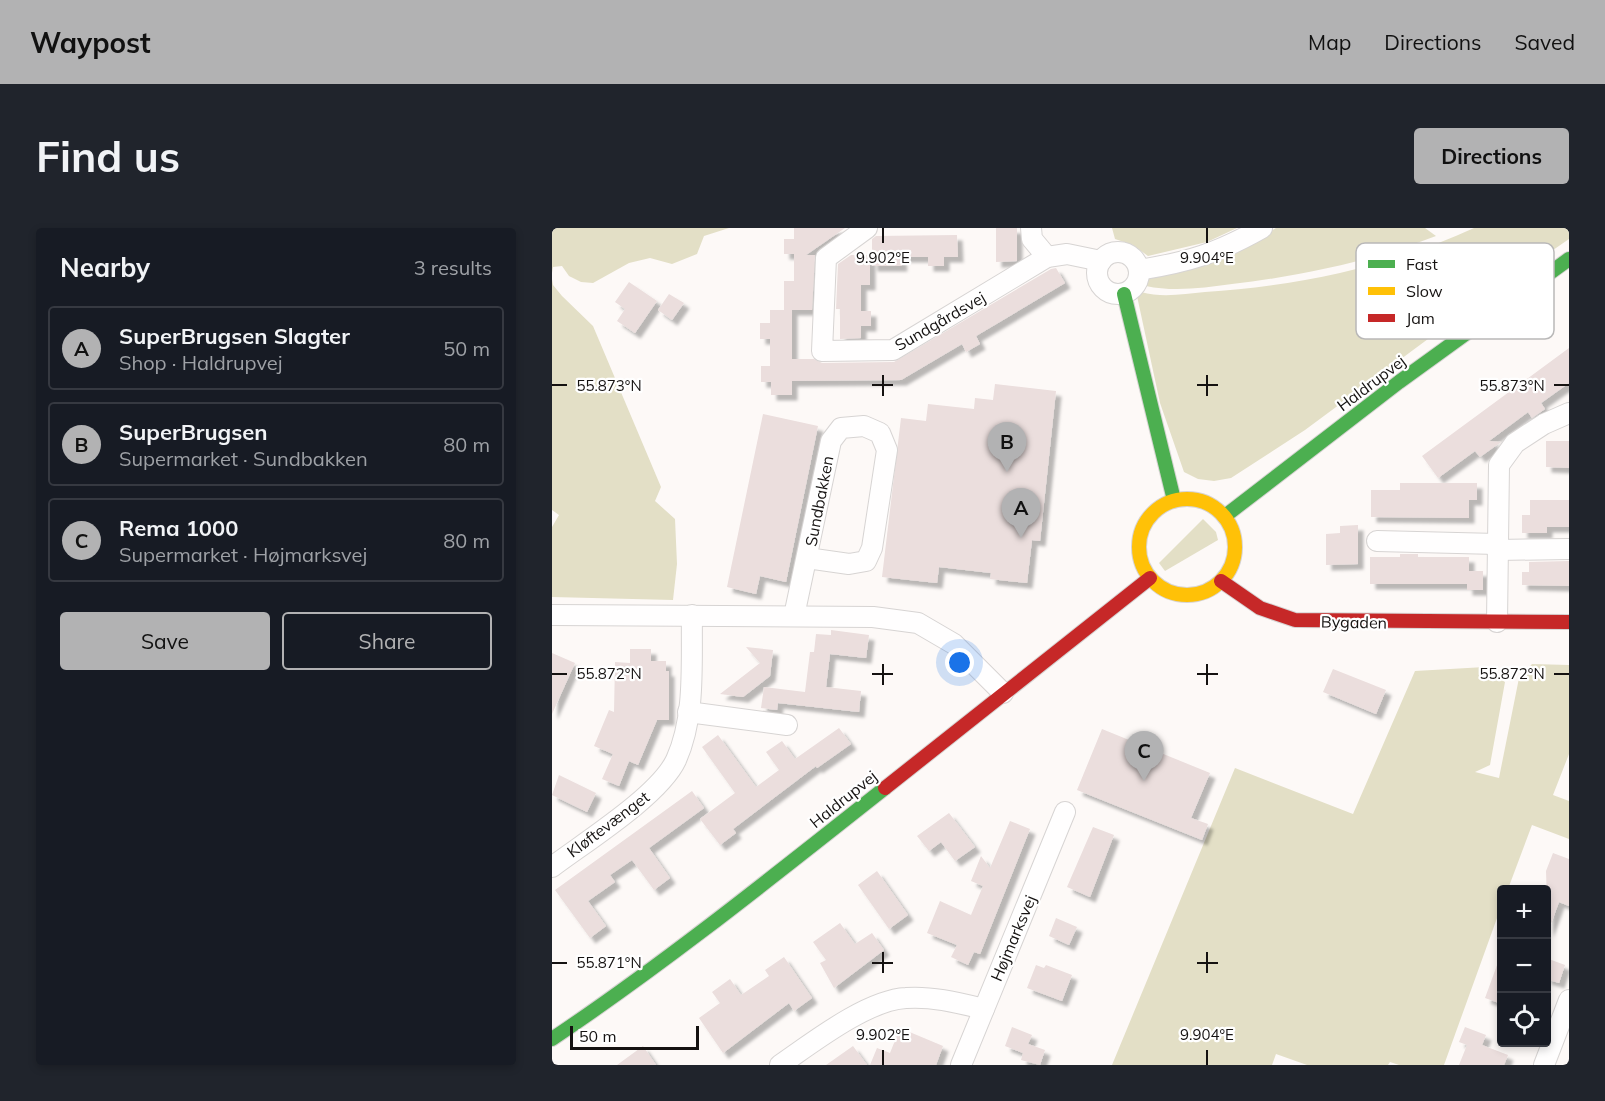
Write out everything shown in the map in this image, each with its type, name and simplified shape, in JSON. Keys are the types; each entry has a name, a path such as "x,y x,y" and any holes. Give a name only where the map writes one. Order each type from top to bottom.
{"main road":[{"name":"Haldrupvej","path":"1554,270 1569,259"},
{"path":"1124,294 1174,500"},
{"name":"Haldrupvej","path":"1225,516 1458,339"},
{"path":"1186,498 1204,502 1225,516 1232,527 1235,552 1230,568 1221,580 1200,593 1185,595 1167,591 1150,578 1139,558 1141,531 1154,511 1174,500 1186,498"},
{"name":"Haldrupvej","path":"552,1040 706,929 1150,578"},
{"name":"Bygaden","path":"1221,580 1260,608 1295,620 1569,622"}],"street":[{"name":"Sundgårdsvej","path":"867,228 826,258 822,351 893,350 1047,257 1067,254 1101,261"},
{"path":"1031,228 1032,239 1047,257"},
{"path":"1139,270 1185,263 1227,248 1262,228"},
{"path":"1113,253 1130,256 1139,270 1136,285 1124,294 1114,294 1104,289 1098,280 1097,270 1101,261 1113,253"},
{"path":"1497,622 1499,465 1515,443 1544,424 1569,413"},
{"name":"Sundbakken","path":"794,616 831,441 842,428 864,426 880,433 887,450 872,548 866,561 849,564 807,558"},
{"path":"1377,541 1569,549"},
{"path":"552,615 794,616 873,618 918,623 954,644 1003,693"},
{"name":"Kløftevænget","path":"552,867 656,788 676,760 688,712 691,684 692,615"},
{"path":"688,712 787,725"},
{"name":"Højmarksvej","path":"961,1065 1065,812"},
{"path":"780,1065 850,1017 904,998 951,1001 984,1009"},
{"path":"1545,1065 1569,1000"}],"shaded area":[{"path":"552,228 729,228 704,236 697,254 672,264 650,258 629,263 593,283 581,282 569,276 562,266 553,267 552,273"},
{"path":"1112,228 1237,228 1207,242 1148,256 1133,245 1115,239"},
{"path":"1276,228 1425,228 1436,236 1417,243 1356,243 1356,261 1284,277 1189,289 1146,286 1149,278 1249,245"},
{"path":"1474,228 1569,228 1569,239 1554,249 1554,243 1439,243"},
{"path":"1356,269 1356,339 1428,339 1305,430 1231,478 1214,481 1198,479 1184,472 1160,403 1137,296 1141,292 1165,295 1240,289"},
{"path":"552,279 553,285 562,296 593,326 661,487 655,501 675,519 677,564 673,600 552,597 552,527 559,515 552,510"},
{"path":"1203,519 1216,532 1218,540 1165,571 1159,563"},
{"path":"1532,664 1569,665 1569,754 1553,795 1569,801 1569,839 1532,825 1510,885 1497,885 1497,918 1444,1065 1399,1065 1390,1062 1388,1065 1307,1065 1276,1054 1272,1065 1112,1065 1235,768 1353,814 1415,671 1485,667 1505,682 1490,765 1475,772 1499,778 1519,678"}],"building":[{"path":"794,228 845,228 806,255 815,255 812,310 792,310 792,359 814,359 822,363 894,362 1051,269 1056,268 1065,283 976,336 980,344 966,352 962,344 901,380 792,381 792,395 771,395 771,382 761,382 761,366 770,366 770,339 760,339 760,323 770,323 770,310 784,310 784,281 794,281 794,254 784,254 784,239 794,239"},
{"path":"996,228 1017,228 1017,261 996,262"},
{"path":"957,235 958,257 944,257 944,266 928,266 928,257 901,257 902,266 872,266 872,239 876,236"},
{"path":"851,255 870,255 870,285 861,285 861,311 871,311 871,326 861,326 861,338 840,339 840,309 836,309 838,264"},
{"path":"629,282 657,301 635,333 617,321 625,309 615,302"},
{"path":"669,294 684,303 672,320 658,310"},
{"path":"1569,348 1569,383 1541,403 1545,409 1532,418 1528,412 1489,441 1501,442 1480,457 1475,451 1438,478 1422,456"},
{"path":"995,384 1056,391 1040,541 1032,540 1027,583 990,579 991,573 939,567 937,583 882,577 901,418 926,421 928,404 974,409 975,398 993,400"},
{"path":"763,414 818,426 786,582 760,576 756,594 727,587"},
{"path":"1546,441 1569,441 1569,468 1546,467"},
{"path":"1400,483 1477,483 1477,500 1469,500 1469,518 1371,517 1371,490 1400,490"},
{"path":"1530,500 1569,500 1569,527 1547,527 1547,533 1522,533 1522,515 1530,515"},
{"path":"1358,525 1358,564 1326,565 1326,534 1340,533 1340,526"},
{"path":"1400,554 1418,554 1418,557 1469,557 1469,571 1483,571 1483,590 1467,590 1467,584 1370,584 1370,557 1400,557"},
{"path":"1569,561 1569,586 1522,585 1522,572 1529,572 1529,562"},
{"path":"831,630 869,635 866,658 830,654 826,687 861,691 859,712 778,703 777,710 761,708 764,687 805,692 810,652 814,652 816,634 831,635"},
{"path":"746,647 773,650 770,676 743,697 720,694 760,663"},
{"path":"630,649 651,649 651,661 666,661 666,671 669,671 669,720 657,720 638,765 629,761 619,786 602,779 613,754 594,746 609,710 614,712 615,662 630,663"},
{"path":"552,653 575,663 552,714"},
{"path":"1333,669 1386,690 1376,714 1323,692"},
{"path":"839,728 851,744 817,768 816,766 733,829 736,833 720,845 700,819 735,793 702,747 718,735 756,787 779,770 766,752 782,741 795,759"},
{"path":"1102,729 1210,773 1191,818 1208,824 1202,840 1077,790"},
{"path":"559,775 596,793 587,812 552,795"},
{"path":"692,791 704,808 649,848 670,878 654,890 632,860 610,875 615,882 588,901 606,926 590,938 555,890"},
{"path":"949,813 975,847 955,861 941,842 929,851 917,836"},
{"path":"1010,821 1030,829 980,954 974,952 968,965 951,957 957,945 927,933 940,901 971,915 983,886 971,881 981,856 990,868"},
{"path":"1093,827 1114,835 1090,897 1067,887"},
{"path":"1553,853 1569,859 1569,906 1559,902 1551,924 1551,885 1546,885 1546,871"},
{"path":"877,871 908,915 889,929 858,885"},
{"path":"1056,918 1077,927 1069,945 1049,936"},
{"path":"840,923 855,944 872,933 884,950 834,988 820,963 826,960 813,942"},
{"path":"784,957 812,998 794,1011 789,1003 723,1053 699,1018 720,1003 712,992 730,979 741,995 769,976 765,970"},
{"path":"1551,960 1565,965 1559,983 1551,981"},
{"path":"1036,965 1044,968 1046,965 1072,975 1062,1001 1027,988"},
{"path":"1497,965 1497,1002 1485,998"},
{"path":"1012,1027 1032,1035 1028,1044 1045,1050 1040,1065 1021,1060 1023,1053 1005,1046"},
{"path":"1465,1027 1486,1035 1482,1045 1508,1055 1504,1065 1459,1065 1467,1045 1459,1042"},
{"path":"900,1028 943,1046 936,1065 870,1065 877,1048 890,1053"},
{"path":"643,1046 656,1065 617,1065"},
{"path":"853,1046 867,1065 826,1065"}],"traffic: fast":[{"path":"1554,270 1569,259"},
{"path":"1124,294 1174,500"},
{"path":"1225,516 1458,339"},
{"path":"552,1039 680,948 885,788"}],"traffic: slow":[{"path":"1187,499 1205,502 1221,513 1232,529 1235,547 1232,565 1221,581 1205,592 1187,595 1169,592 1153,581 1142,565 1139,547 1142,529 1153,513 1169,502 1187,499"}],"traffic: jam":[{"path":"885,788 1150,578"},
{"path":"1221,581 1260,608 1295,620 1569,622"}],"place":[{"name":"SuperBrugsen","path":"1007,472"},
{"name":"SuperBrugsen Slagter","path":"1021,538"},
{"name":"Rema 1000","path":"1144,781"}]}
